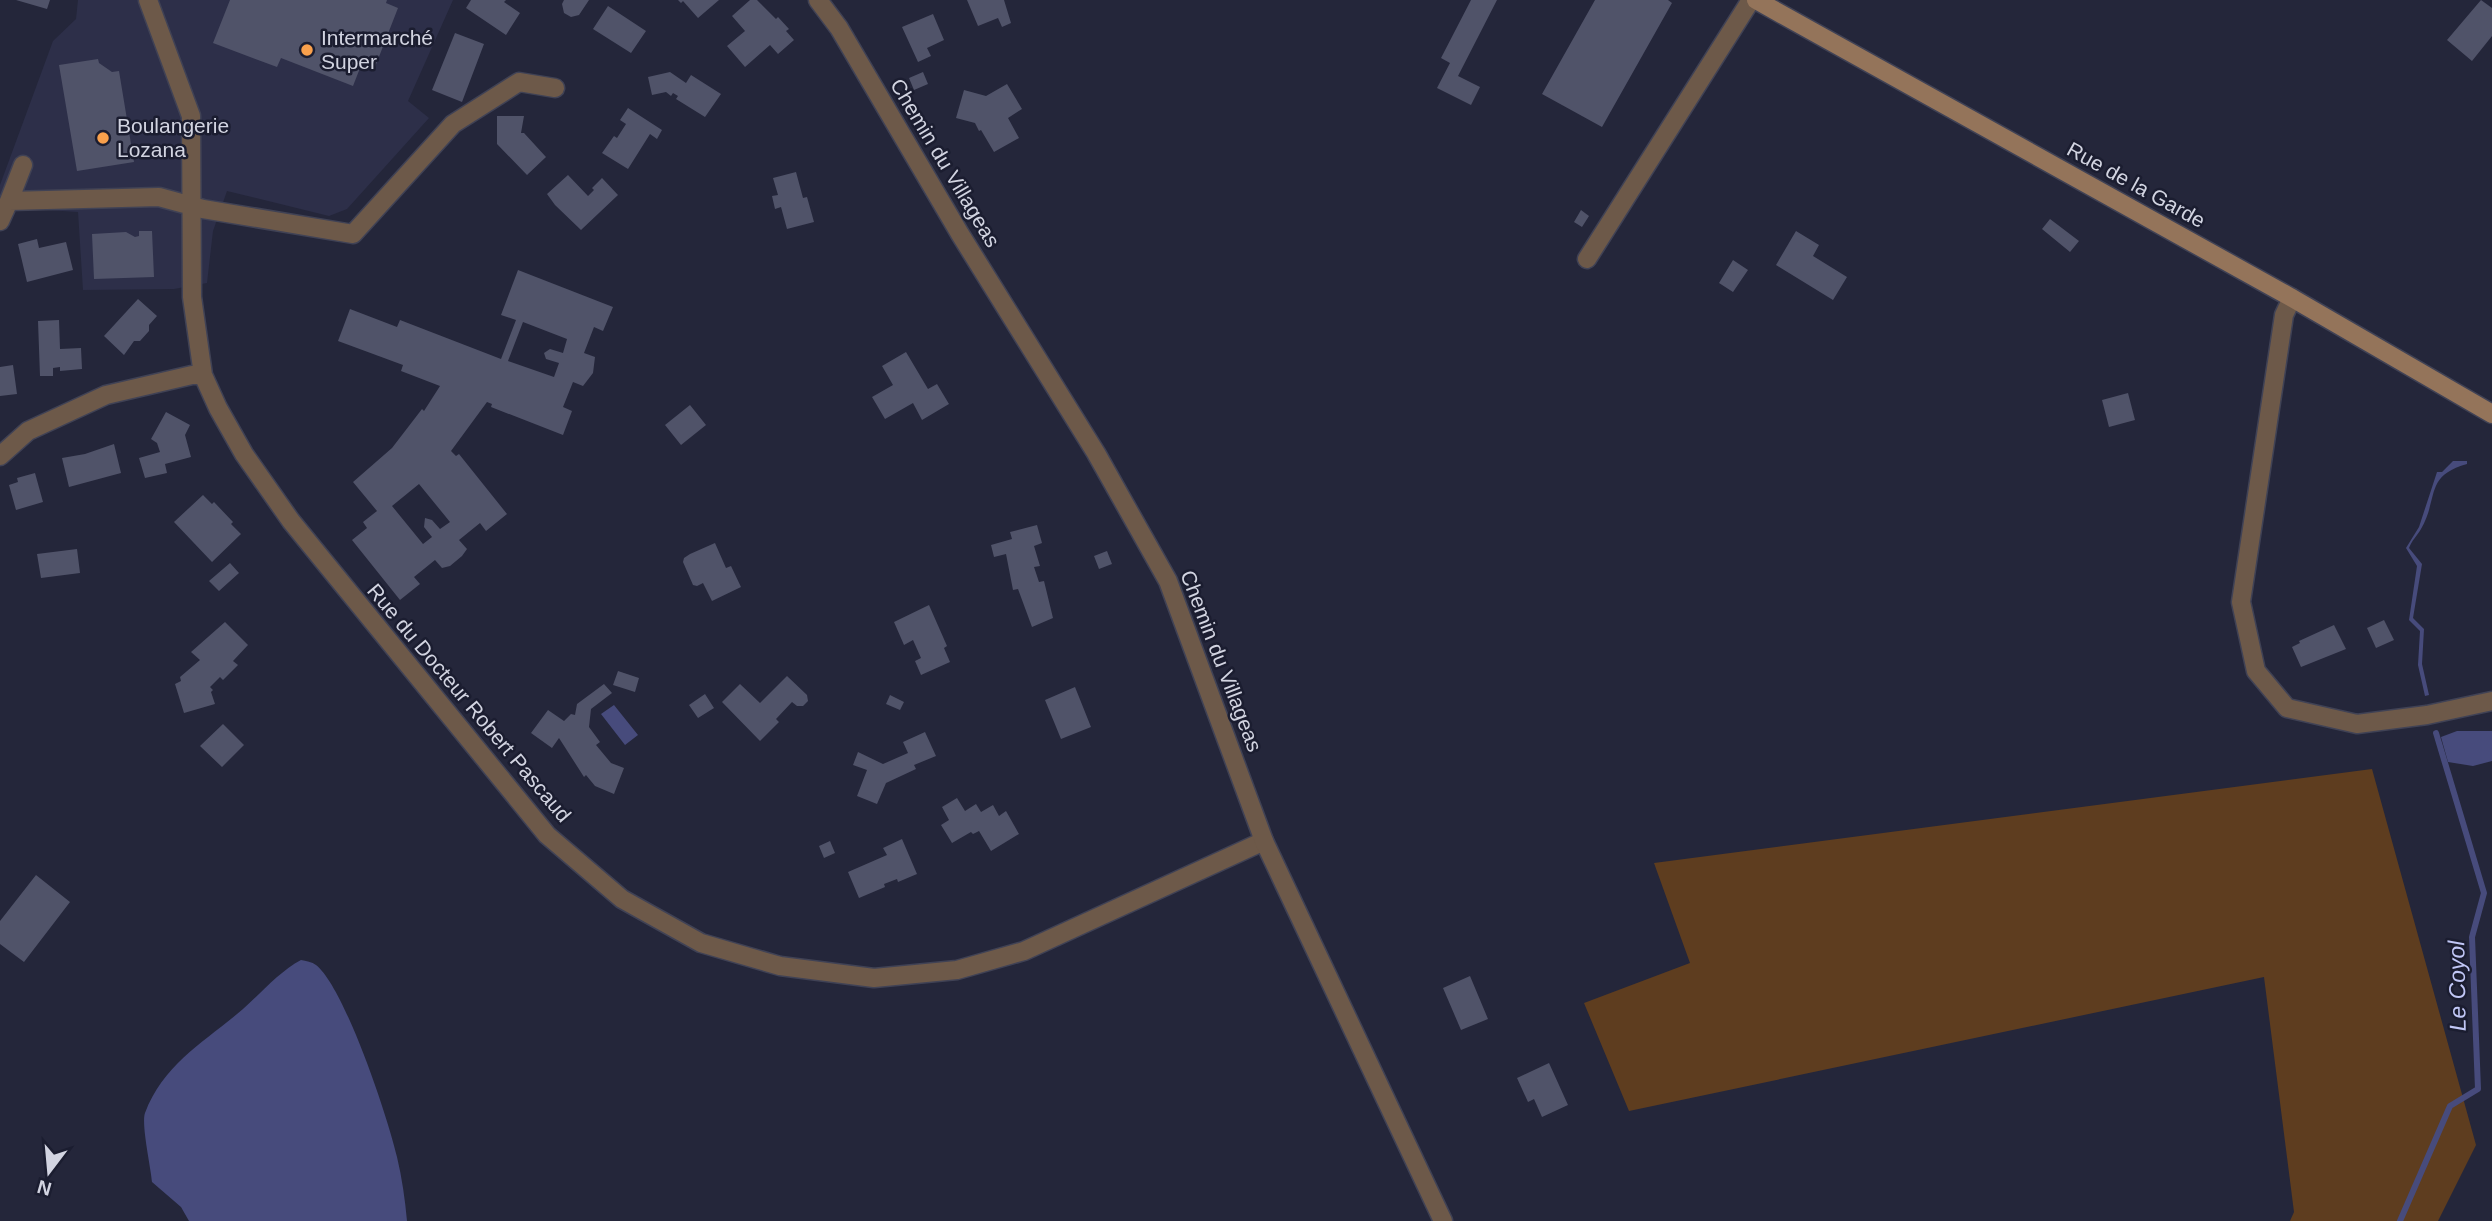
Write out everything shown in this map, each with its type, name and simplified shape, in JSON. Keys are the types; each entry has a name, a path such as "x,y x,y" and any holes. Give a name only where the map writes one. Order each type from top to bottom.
{"main road":[{"name":"Rue de la Garde","path":"1754,0 2292,298 2492,414"}],"street":[{"name":"Rue du Docteur Robert Pascaud","path":"148,0 191,116 192,297 204,375 218,408 244,454 290,521 547,835 622,899 701,943 780,966 874,978 957,970 1024,951 1264,841"},
{"path":"1587,259 1754,0"},
{"name":"Chemin du Villageas","path":"825,2 960,234 1096,453 1168,581 1264,841 1443,1221"},
{"path":"9,201 159,197 193,206 353,234 453,124 519,82 555,88"},
{"path":"0,222 23,165"},
{"path":"2292,298 2284,315 2241,602 2256,671 2287,708 2357,724 2427,715 2492,701"},
{"path":"0,456 28,431 106,396 192,374 204,375"}],"shaded area":[{"path":"78,0 453,0 408,101 429,118 347,209 329,216 227,191 213,231 207,283 174,289 83,290 78,212 0,207 0,185 53,41 76,19"},
{"path":"2372,769 2476,1145 2438,1221 2290,1221 2294,1212 2264,977 1629,1111 1584,1003 1690,963 1654,863"}],"water":[{"path":"2453,461 2467,461 2467,464 2453,469 2438,482 2426,518 2409,548 2422,564 2413,618 2424,629 2422,664 2429,695 2425,696 2418,665 2420,631 2409,620 2417,566 2406,548 2419,527 2437,472 2442,472"},
{"path":"614,705 638,735 625,745 601,714"},
{"path":"2457,731 2492,731 2492,761 2473,766 2448,762 2441,737"},
{"path":"301,960 316,965 327,978 340,999 364,1055 397,1157 407,1221 189,1221 181,1207 152,1182 145,1136 145,1113 163,1080 187,1054 243,1009 278,976"}],"building":[{"path":"16,0 50,0 47,9"},
{"name":"Intermarché Super","path":"230,0 387,0 386,3 398,8 375,67 362,63 353,86 281,58 277,67 213,43"},
{"path":"471,0 506,0 504,2 520,13 506,35 466,8"},
{"path":"564,0 589,0 579,15 571,17 564,13"},
{"path":"678,0 719,0 698,18 683,1 681,3"},
{"path":"750,0 757,0 776,19 778,17 789,29 786,31 794,40 778,54 770,45 745,67 727,46 745,31 732,16"},
{"path":"967,0 1004,0 1011,23 1002,27 998,18 978,26"},
{"path":"1471,0 1497,0 1458,76 1480,87 1471,105 1437,88 1450,63 1441,58"},
{"path":"1595,0 1668,0 1672,3 1602,127 1542,94"},
{"path":"2481,0 2492,8 2492,36 2472,61 2447,40"},
{"path":"608,6 646,31 631,53 593,29"},
{"path":"933,14 944,40 927,48 931,56 918,62 902,27"},
{"path":"455,33 484,44 462,102 432,90"},
{"path":"98,59 99,63 112,72 119,71 134,162 77,171 59,65"},
{"path":"670,72 686,83 691,75 721,94 705,117 676,99 678,96 673,93 671,96 666,92 652,95 648,77"},
{"path":"923,72 928,84 914,90 909,78"},
{"path":"1007,84 1022,109 1008,118 1019,138 994,152 975,123 956,118 964,90 986,96"},
{"path":"628,108 662,130 657,139 650,134 628,169 602,153 626,124 620,120"},
{"path":"497,116 524,116 521,133 546,157 527,175 497,144"},
{"path":"796,172 803,198 807,197 814,222 787,229 781,207 775,209 772,196 778,195 773,178"},
{"path":"568,175 588,196 602,178 618,195 581,230 547,194"},
{"path":"1581,210 1589,216 1582,227 1574,222"},
{"path":"2050,219 2079,241 2070,252 2042,229"},
{"path":"139,231 152,231 154,277 94,279 92,234 126,232 135,237 139,236"},
{"path":"1796,231 1819,245 1813,256 1847,277 1833,300 1776,265"},
{"path":"37,239 39,248 66,242 73,270 27,282 18,244"},
{"path":"1733,260 1748,270 1733,292 1719,283"},
{"path":"518,270 613,307 603,331 594,327 584,353 595,357 593,373 583,386 573,382 563,407 572,411 563,435 491,407 492,404 487,402 451,451 456,456 459,454 507,514 486,531 480,523 459,540 467,549 462,556 450,566 442,568 435,560 414,577 420,584 400,600 352,540 367,528 363,522 377,511 353,482 392,448 422,409 424,411 440,386 401,371 403,365 338,341 350,309 397,327 400,320 501,359 516,320 501,315","holes":["523,322 567,339 563,353 550,349 544,353 546,359 559,363 554,377 508,361","419,484 450,522 440,529 432,520 425,518 424,527 432,537 423,544 392,506"]},
{"path":"138,299 157,316 149,325 149,331 140,341 134,341 124,355 104,336"},
{"path":"59,320 60,349 81,348 82,369 60,371 60,367 53,368 53,376 40,376 38,321"},
{"path":"906,352 928,389 937,384 949,404 922,420 913,403 885,419 872,397 893,385 882,366"},
{"path":"13,365 17,394 0,396 0,367"},
{"path":"2128,393 2135,420 2109,427 2102,400"},
{"path":"690,405 706,425 681,445 665,425"},
{"path":"166,412 190,425 185,435 191,457 165,464 167,473 145,478 139,458 160,452 157,443 151,439"},
{"path":"114,444 121,473 69,487 62,458 85,454"},
{"path":"35,473 43,502 16,510 9,485 18,482 17,478"},
{"path":"203,495 212,504 214,502 241,534 212,562 174,522"},
{"path":"1037,525 1042,543 1034,546 1040,566 1034,567 1039,582 1044,581 1053,618 1032,627 1018,589 1013,590 1006,554 994,557 991,545 1012,539 1010,532"},
{"path":"715,543 726,568 731,566 741,587 712,601 703,583 693,585 683,562 690,554"},
{"path":"77,549 80,573 41,578 37,554"},
{"path":"1107,551 1112,564 1099,569 1094,556"},
{"path":"230,563 239,573 219,591 209,581"},
{"path":"929,605 947,646 944,648 950,662 921,675 915,661 921,658 913,640 904,645 894,622"},
{"path":"2384,620 2394,640 2376,648 2367,628"},
{"path":"225,622 248,645 233,661 238,665 223,680 220,677 210,687 215,704 184,713 175,684 200,660 191,652"},
{"path":"2334,625 2346,649 2301,667 2292,647"},
{"path":"618,671 639,678 635,692 613,685"},
{"path":"787,676 807,695 808,701 803,706 792,702 776,719 779,722 760,741 722,702 740,684 760,703"},
{"path":"604,684 612,693 591,709 589,727 600,742 596,745 611,763 624,768 614,794 595,786 586,775 584,777 559,738 552,748 531,733 548,710 564,721 571,714 575,715 577,704"},
{"path":"1075,687 1091,727 1061,739 1045,700"},
{"path":"705,694 714,708 698,718 689,705"},
{"path":"890,695 904,702 900,710 886,704"},
{"path":"223,724 244,745 222,767 200,746"},
{"path":"925,732 936,756 914,765 916,769 886,783 877,804 857,796 867,770 853,765 858,752 883,764 908,753 903,742"},
{"path":"957,798 965,811 976,804 981,812 993,805 999,816 1006,811 1019,834 991,851 979,831 973,834 971,832 952,843 941,825 949,820 942,807"},
{"path":"902,839 917,874 898,882 897,879 884,884 885,887 859,898 848,872 887,855 883,848"},
{"path":"830,841 835,853 824,858 819,846"},
{"path":"36,875 70,902 24,962 0,944 0,921"},
{"path":"1470,976 1488,1019 1461,1030 1443,988"},
{"path":"1549,1063 1568,1105 1542,1117 1534,1099 1528,1102 1517,1078"}],"waterway":[{"name":"Le Coyol","path":"2400,1221 2450,1106 2478,1089 2472,937 2484,893 2436,733"}],"place":[{"name":"Intermarché Super","path":"307,50"},
{"name":"Boulangerie Lozana","path":"103,138"}]}
